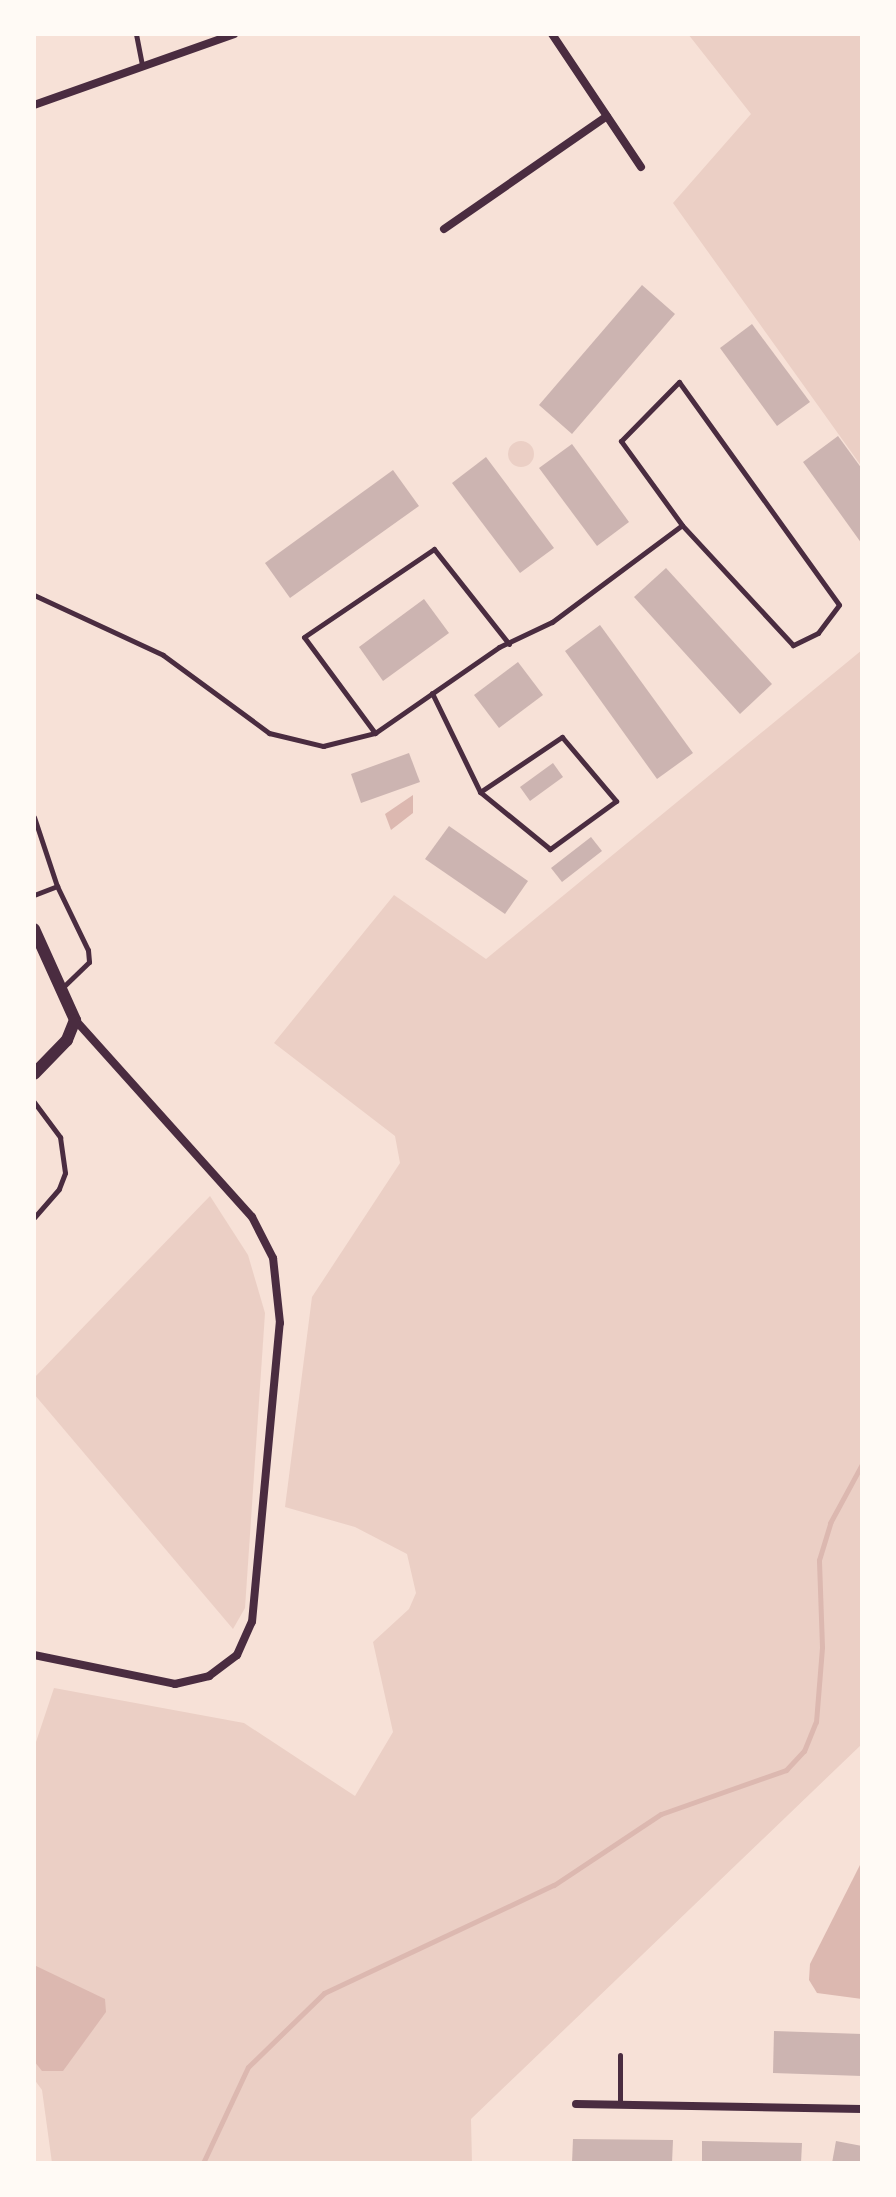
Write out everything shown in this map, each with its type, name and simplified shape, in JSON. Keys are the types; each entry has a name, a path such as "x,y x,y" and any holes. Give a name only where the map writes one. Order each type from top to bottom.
{"street":[{"path":"34,105 234,34"},
{"path":"552,34 641,167"},
{"path":"444,229 607,116"},
{"path":"34,929 75,1020 260,1230 279,1283 280,1323 252,1622 237,1655 209,1676 175,1684 34,1655"},
{"path":"34,1074 67,1040 75,1020"},
{"path":"576,2104 862,2109"}],"lane":[{"path":"136,34 142,67"},
{"path":"679,382 839,605 818,633 793,645 682,525 621,441 679,382"},
{"path":"34,595 163,655 269,733 323,746 375,733 509,644 552,622 682,525"},
{"path":"375,733 304,637 434,549 509,644"},
{"path":"432,693 480,792 550,849 616,801 562,737 480,792"},
{"path":"34,817 57,886 88,950 89,962 62,988"},
{"path":"34,895 57,886"},
{"path":"34,1102 60,1137 65,1156 59,1189 34,1218"},
{"path":"620,2055 620,2105"}],"shaded area":[{"path":"688,34 862,34 862,467 673,203 751,114"},
{"path":"521,441 530,445 534,454 530,463 521,467 512,463 508,454 512,445"},
{"path":"862,650 862,1744 471,2119 472,2163 52,2163 42,2090 34,2079 34,1748 54,1688 244,1723 355,1796 393,1732 373,1642 409,1609 416,1593 407,1554 355,1527 285,1507 312,1297 400,1163 395,1136 274,1043 394,895 486,959"},
{"path":"413,795 413,813 391,830 385,814"},
{"path":"210,1196 248,1255 265,1313 245,1608 233,1629 34,1394 34,1378"},
{"path":"862,1861 862,1999 817,1993 809,1980 810,1964"},
{"path":"34,1965 105,1999 106,2012 63,2071 42,2071 34,2061"}],"building":[{"path":"642,285 675,314 572,434 539,405"},
{"path":"752,324 810,402 777,426 720,348"},
{"path":"838,436 862,469 862,544 803,462"},
{"path":"572,444 629,522 597,546 539,468"},
{"path":"486,457 554,548 520,573 452,483"},
{"path":"393,470 419,506 290,598 265,563"},
{"path":"666,568 772,684 740,714 634,597"},
{"path":"424,599 449,633 383,681 359,647"},
{"path":"600,625 693,753 657,779 565,651"},
{"path":"518,662 543,695 499,728 474,695"},
{"path":"409,753 420,782 361,803 351,774"},
{"path":"553,763 563,777 530,801 520,787"},
{"path":"449,826 528,881 505,914 425,859"},
{"path":"591,837 602,851 562,882 551,868"},
{"path":"774,2031 862,2034 862,2076 773,2073"},
{"path":"573,2139 673,2140 672,2163 572,2163"},
{"path":"702,2141 802,2143 801,2163 702,2163"},
{"path":"836,2141 862,2146 862,2163 832,2163"}],"waterway":[{"path":"203,2163 248,2067 324,1993 554,1885 661,1814 786,1770 804,1751 816,1722 822,1647 819,1560 830,1523 862,1464"}]}
